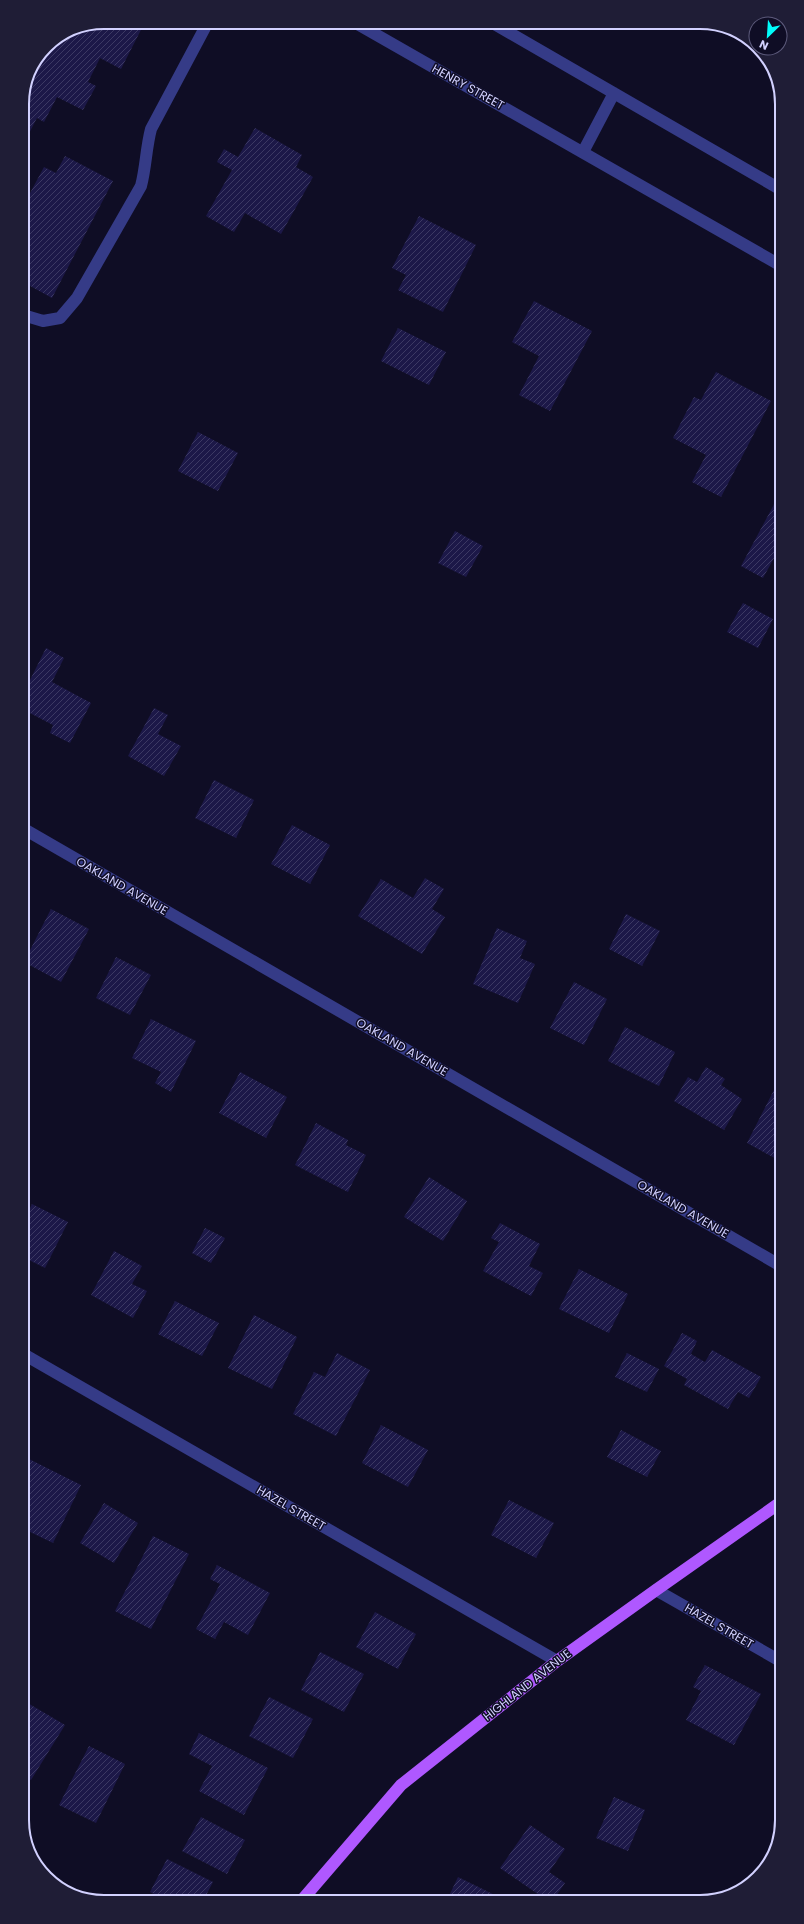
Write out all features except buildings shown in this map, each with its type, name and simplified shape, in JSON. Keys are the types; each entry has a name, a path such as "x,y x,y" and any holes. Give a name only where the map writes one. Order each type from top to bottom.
{"main road":[{"name":"HIGHLAND AVENUE","path":"306,1895 401,1785 557,1661 775,1506"}],"street":[{"path":"29,317 43,321 60,318 77,298 141,186 145,171 146,147 151,129 204,29"},
{"name":"HENRY STREET","path":"366,29 775,262"},
{"path":"502,29 775,186"},
{"path":"583,152 614,93"},
{"name":"OAKLAND AVENUE","path":"29,832 775,1263"},
{"name":"HAZEL STREET","path":"29,1357 557,1661"},
{"name":"HAZEL STREET","path":"656,1590 775,1658"}]}
